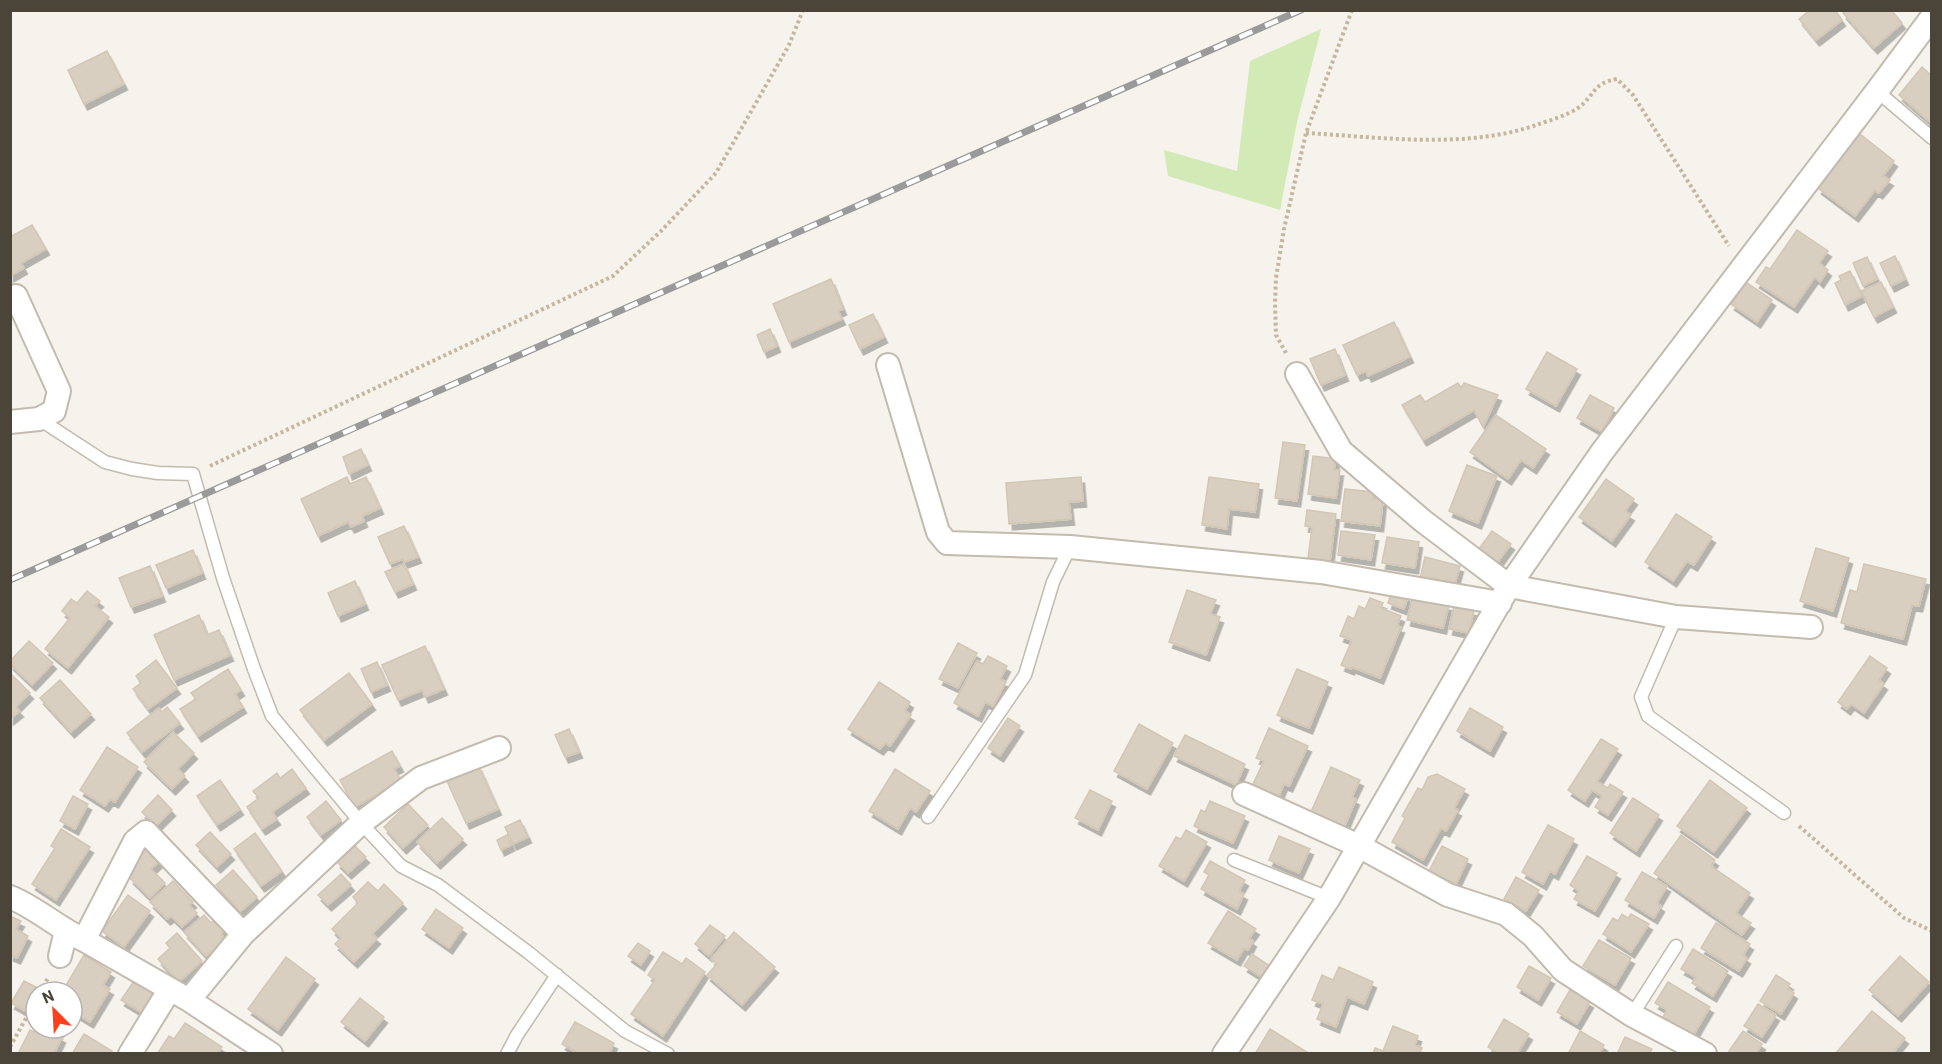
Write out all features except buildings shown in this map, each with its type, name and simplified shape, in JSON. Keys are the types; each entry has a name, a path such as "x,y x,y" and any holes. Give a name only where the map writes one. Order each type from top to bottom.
{"street":[{"path":"1224,1053 1329,898 1504,595 1602,452 1932,16"},
{"path":"10,422 39,419 54,411 59,390 16,296"},
{"path":"888,365 938,532 947,543 1070,547 1321,572 1676,617 1811,627"},
{"path":"1297,374 1341,451 1423,521 1504,595"},
{"path":"129,1053 180,995 361,823 421,778 499,748"},
{"path":"1244,794 1359,846 1448,895 1506,914 1533,936 1563,970 1632,1015 1705,1053"},
{"path":"60,956 135,841 146,832 243,934"},
{"path":"10,897 23,902 75,936 180,995 271,1053"}],"lane":[{"path":"1877,91 1932,138"},
{"path":"39,419 105,462 158,473 194,474 227,588 272,716 361,823 401,866 438,885 557,975 625,1031 668,1053"},
{"path":"928,817 1025,675 1053,582 1070,547"},
{"path":"1676,617 1641,697 1648,716 1784,813"},
{"path":"1234,860 1329,898"},
{"path":"1632,1015 1676,946"},
{"path":"507,1053 557,975"}],"path":[{"path":"194,474 613,276 661,231 716,173 789,45 803,10"},
{"path":"1297,374 1276,335 1276,278 1284,229 1306,133 1352,10"},
{"path":"1306,133 1427,139 1493,136 1538,125 1578,108 1604,81 1617,79 1633,95 1742,267"},
{"path":"1784,813 1904,918 1932,931"},
{"path":"10,1047 24,1022"}],"green space":[{"path":"1321,29 1297,122 1280,210 1168,176 1164,150 1237,171 1250,61"}],"railway":[{"path":"10,580 1301,10"}]}
